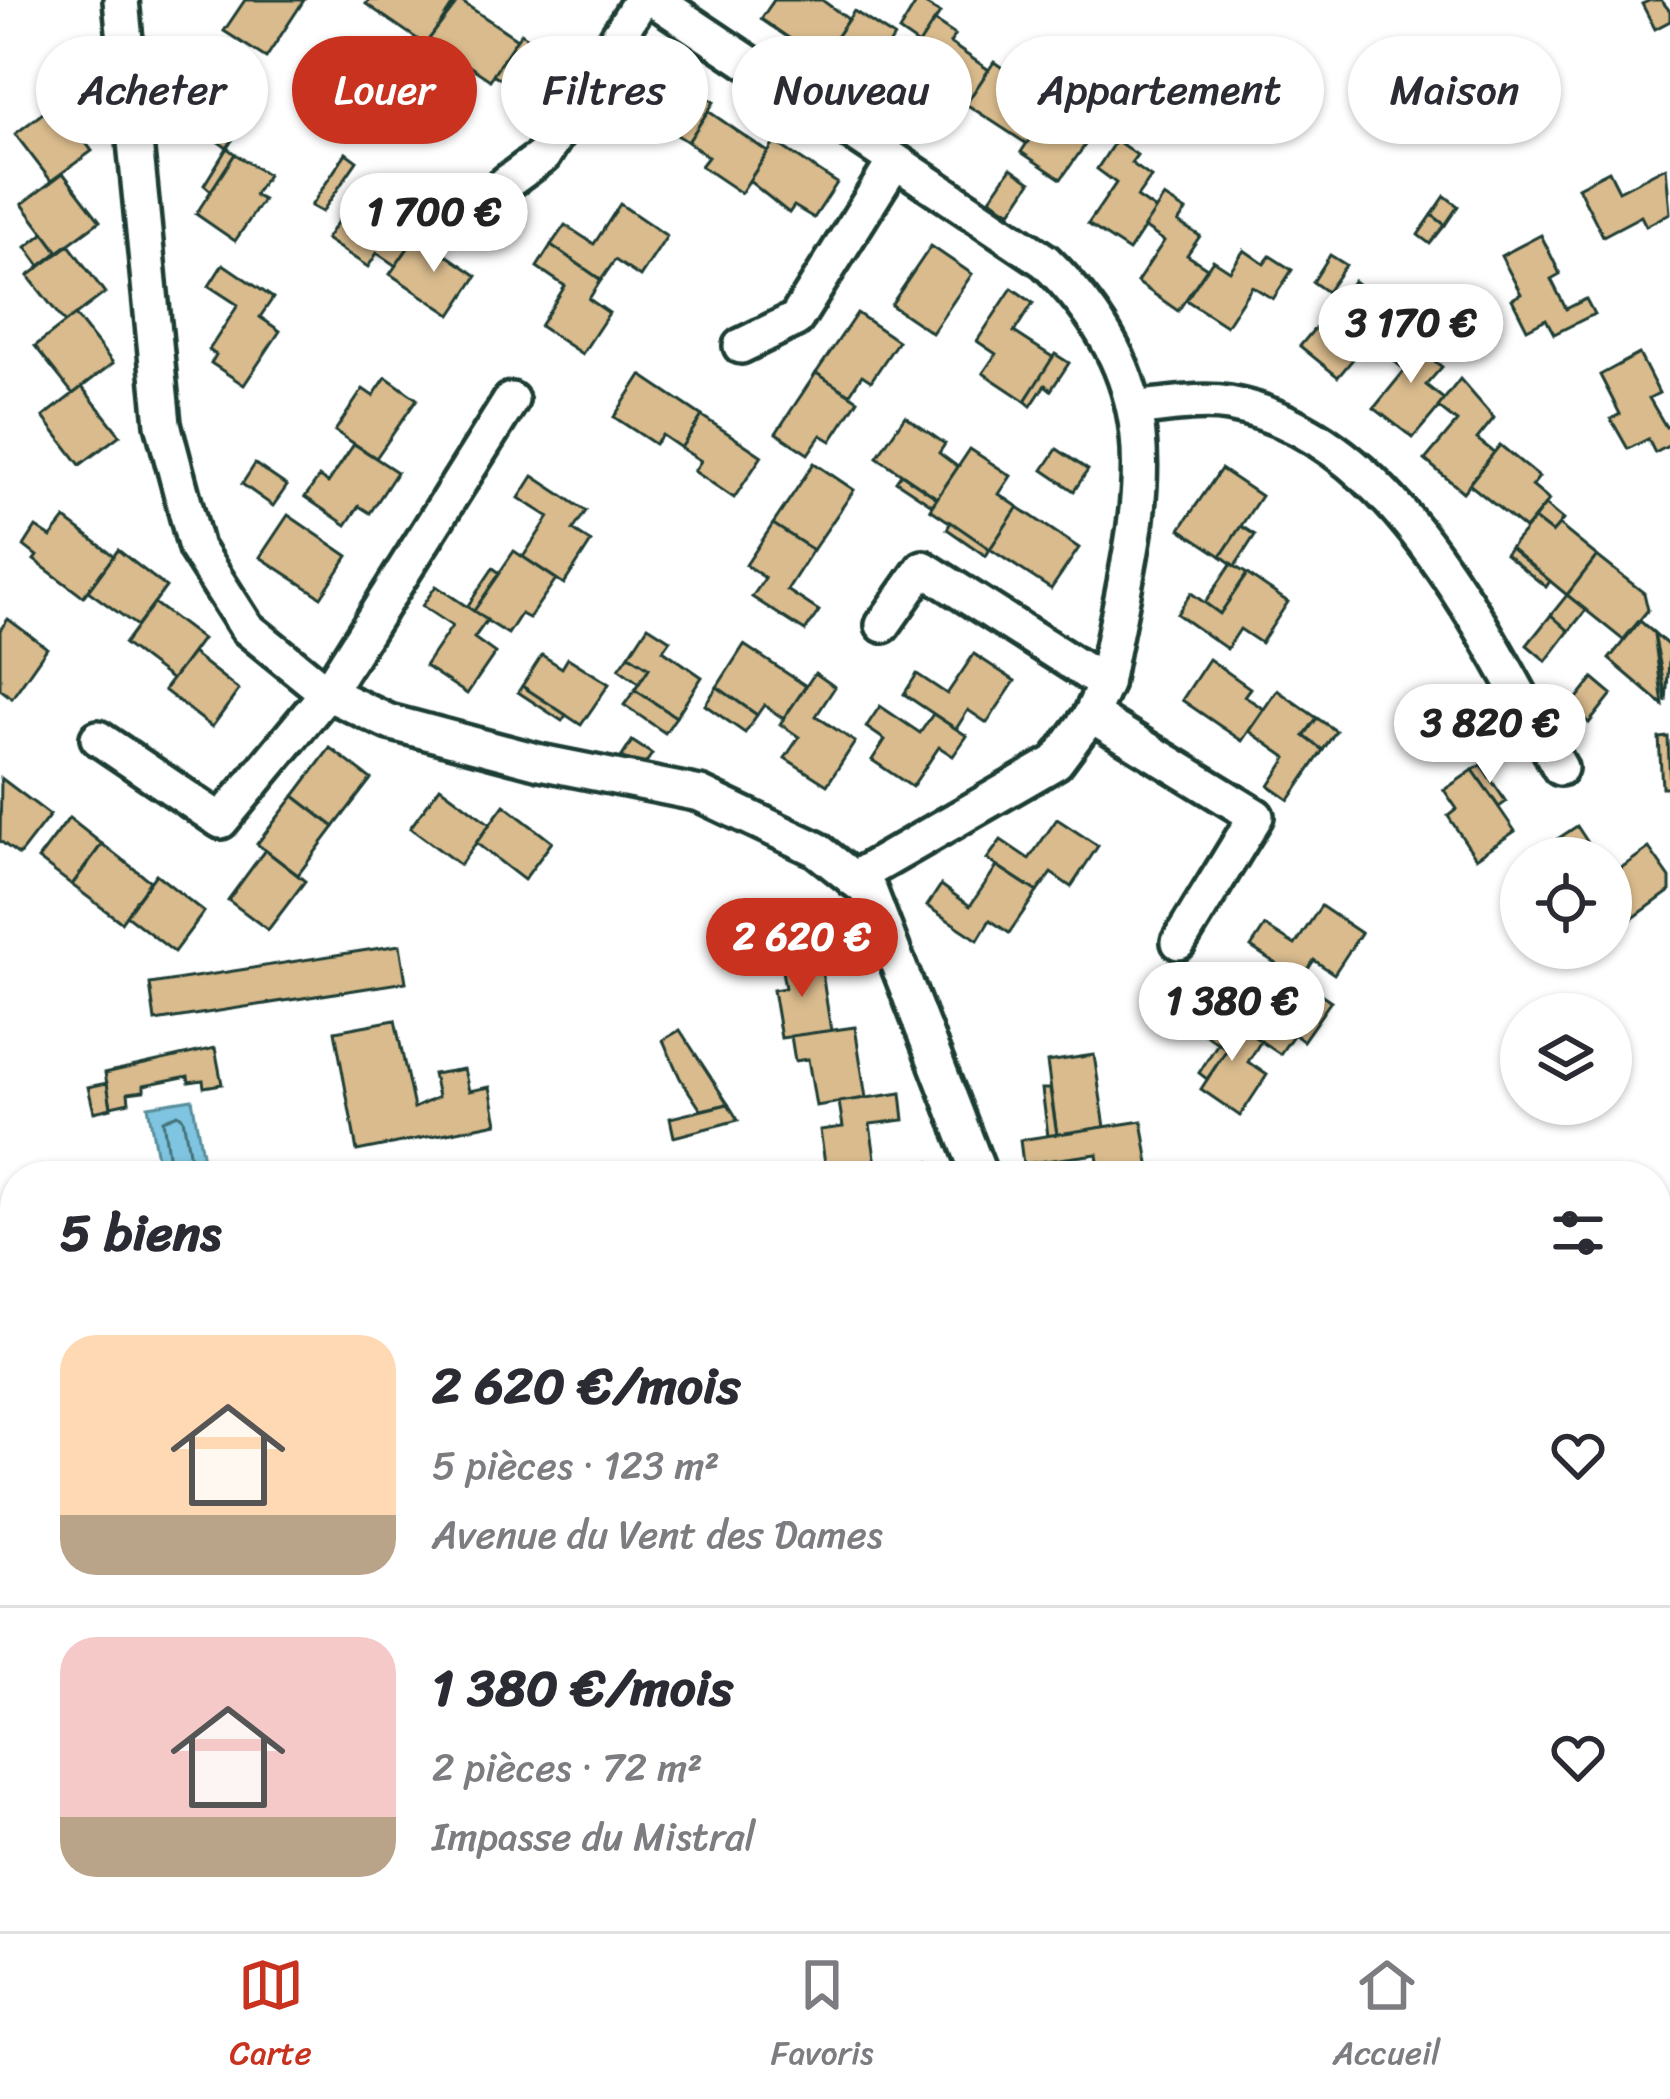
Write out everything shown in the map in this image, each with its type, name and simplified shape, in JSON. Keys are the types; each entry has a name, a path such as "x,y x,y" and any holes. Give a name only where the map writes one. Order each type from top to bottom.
{"street":[{"path":"121,0 163,424 196,548 247,628 327,693 411,728 540,762 700,794 816,849 870,892 974,1161"},
{"path":"506,184 543,156 641,0"},
{"path":"655,0 1045,261 1081,296 1137,408 1143,472 1105,684 1091,715 1057,762 853,879"},
{"path":"741,346 796,320 895,160"},
{"path":"98,738 221,821 327,693 511,400"},
{"path":"1137,408 1226,404 1293,423 1358,470 1443,562 1560,768"},
{"path":"883,625 923,568 1105,684"},
{"path":"1091,715 1256,816 1179,942"}],"water":[{"path":"192,1099 203,1161 157,1161 148,1106"}],"building":[{"path":"245,0 304,0 268,55 268,36 232,36 224,31"},
{"path":"369,0 448,0 453,4 432,36 413,36 366,4"},
{"path":"459,0 513,36 501,36 501,63 490,80 477,71 477,36 431,36"},
{"path":"774,0 822,0 848,19 837,36 786,36 761,19"},
{"path":"918,0 940,13 925,36 899,31"},
{"path":"1661,0 1670,11 1670,21 1655,29 1642,4"},
{"path":"854,11 892,36 837,36"},
{"path":"934,21 955,35 954,36 924,36"},
{"path":"972,58 989,70 972,95"},
{"path":"996,63 996,124 972,108 972,95"},
{"path":"708,111 732,127 732,144 756,144 768,152 741,193 701,166 708,157 691,144 708,144"},
{"path":"36,118 36,144 87,144 92,151 51,181 15,134"},
{"path":"778,144 837,183 814,218 794,206 789,213 749,181"},
{"path":"1026,144 1086,144 1061,179 1021,152"},
{"path":"1113,144 1122,144 1137,155 1131,163 1151,177 1137,197 1156,210 1129,251 1088,224 1116,183 1097,169"},
{"path":"227,148 235,154 211,191 204,185"},
{"path":"346,153 357,161 322,212 311,206"},
{"path":"235,154 268,175 254,195 263,200 235,241 196,214"},
{"path":"1666,167 1670,213 1646,226 1641,216 1603,236 1578,187 1609,171 1619,191"},
{"path":"1011,168 1031,182 1011,212 990,199"},
{"path":"63,173 100,221 58,252 22,204"},
{"path":"363,184 423,225 396,266 377,253 368,267 326,239"},
{"path":"1445,196 1458,206 1445,225 1432,215"},
{"path":"1164,197 1186,211 1178,222 1200,236 1187,255 1207,268 1178,311 1137,282 1164,241 1144,227"},
{"path":"620,204 667,236 640,277 615,260 601,280 551,245 565,225 594,244"},
{"path":"1432,215 1445,225 1430,244 1418,235"},
{"path":"44,233 58,252 40,266 26,247"},
{"path":"417,235 477,276 451,315 390,274"},
{"path":"1541,235 1560,274 1551,279 1566,309 1586,299 1594,314 1554,334 1546,319 1527,329 1512,299 1521,294 1501,256"},
{"path":"69,245 105,293 65,323 28,276"},
{"path":"551,245 601,280 589,299 609,313 582,354 540,326 565,286 537,267"},
{"path":"931,246 972,274 932,333 891,305"},
{"path":"1244,250 1264,264 1270,256 1292,270 1273,299 1252,286 1226,326 1186,300 1213,260 1230,271"},
{"path":"1330,255 1346,265 1327,292 1313,282"},
{"path":"223,264 273,298 260,317 280,331 244,385 211,363 216,355 209,350 238,305 209,286"},
{"path":"1354,281 1390,310 1382,319 1347,290"},
{"path":"1012,288 1033,303 1014,332 1054,358 1025,401 983,373 996,354 977,341"},
{"path":"1347,290 1365,305 1349,323 1331,309"},
{"path":"1365,305 1382,319 1390,310 1410,326 1387,355 1369,340 1338,377 1300,346 1331,309 1349,323"},
{"path":"857,313 898,341 871,381 862,375 849,395 816,373"},
{"path":"75,315 113,363 73,394 35,346"},
{"path":"1410,326 1429,342 1422,351 1442,367 1426,385 1445,400 1413,438 1374,408 1405,370 1387,355"},
{"path":"1055,354 1069,363 1051,390 1045,385 1031,406 1025,401"},
{"path":"1639,354 1659,393 1649,398 1666,427 1670,425 1670,445 1655,453 1648,439 1628,449 1611,419 1620,414 1600,375"},
{"path":"816,373 858,400 831,441 821,435 808,454 776,433"},
{"path":"641,375 702,416 681,448 662,435 655,444 614,417"},
{"path":"386,377 417,399 376,458 335,431 363,389 373,396"},
{"path":"1460,379 1494,418 1477,439 1495,453 1463,492 1425,460 1457,422 1438,407"},
{"path":"82,387 120,435 80,465 43,417"},
{"path":"702,416 762,456 734,498 694,471 701,461 681,448"},
{"path":"905,416 945,444 939,453 958,467 937,498 877,457"},
{"path":"354,444 397,472 370,513 359,506 346,525 305,497 319,477 328,483"},
{"path":"1500,445 1539,477 1532,486 1549,500 1525,529 1469,484"},
{"path":"970,449 1011,476 999,494 1018,507 990,549 930,509"},
{"path":"1057,449 1088,470 1074,491 1043,470"},
{"path":"814,463 854,490 813,550 773,524"},
{"path":"255,464 287,486 273,506 242,484"},
{"path":"1221,469 1261,496 1221,556 1180,529"},
{"path":"901,474 937,498 932,505 896,481"},
{"path":"533,476 586,511 573,530 591,542 564,584 523,557 549,517 519,498"},
{"path":"1545,505 1563,520 1552,533 1534,519"},
{"path":"1018,507 1079,548 1051,589 990,549"},
{"path":"288,515 348,556 321,597 260,557"},
{"path":"65,519 114,556 83,597 34,560 37,556 24,546 36,527 51,537"},
{"path":"1534,519 1552,533 1559,525 1597,556 1567,595 1510,548"},
{"path":"951,522 990,549 986,556 947,529"},
{"path":"773,524 813,550 787,590 819,611 805,631 752,597 765,578 746,565"},
{"path":"1241,526 1255,535 1235,566 1221,556"},
{"path":"1510,548 1550,581 1546,587 1505,554"},
{"path":"118,550 166,587 137,626 88,591"},
{"path":"514,551 556,579 529,618 521,614 508,634 473,612"},
{"path":"1597,556 1644,593 1648,610 1623,640 1567,595"},
{"path":"1231,564 1247,574 1220,614 1205,603"},
{"path":"493,568 500,573 473,612 467,607"},
{"path":"1247,574 1288,602 1261,643 1240,629 1227,649 1177,614 1191,593 1220,614"},
{"path":"436,586 487,620 474,638 495,653 467,694 425,666 452,626 422,606"},
{"path":"1567,595 1586,610 1569,631 1551,615"},
{"path":"154,603 202,639 172,680 124,644"},
{"path":"1551,615 1569,631 1546,661 1527,645"},
{"path":"8,619 47,648 12,698 0,689 0,630"},
{"path":"1640,621 1654,633 1663,705 1609,659"},
{"path":"648,626 670,640 663,650 702,677 676,717 635,690 649,668 629,655"},
{"path":"1654,633 1670,647 1666,702 1661,669"},
{"path":"744,645 806,686 784,719 764,705 757,715 717,687"},
{"path":"192,653 239,690 212,727 164,690"},
{"path":"974,654 1015,681 987,723 968,710 956,729 904,694 917,674 947,694"},
{"path":"542,655 562,668 568,658 609,684 581,725 522,686"},
{"path":"629,655 649,668 639,683 619,669"},
{"path":"1209,659 1250,688 1244,696 1264,709 1242,741 1182,700"},
{"path":"815,673 835,687 816,716 855,742 827,785 785,758 799,737 780,724"},
{"path":"1593,678 1612,694 1589,723 1570,707"},
{"path":"522,686 566,715 562,721 518,692"},
{"path":"717,687 757,715 745,733 705,705"},
{"path":"635,690 676,717 665,733 624,705"},
{"path":"1277,690 1317,718 1304,736 1323,750 1289,800 1269,786 1287,758 1249,731"},
{"path":"880,706 920,733 933,714 967,736 953,756 939,747 912,787 872,760 885,740 866,727"},
{"path":"1317,718 1336,731 1323,750 1304,736"},
{"path":"1668,737 1670,787 1662,787 1659,738"},
{"path":"632,741 652,754 645,764 621,758"},
{"path":"330,748 371,779 334,827 294,796"},
{"path":"1481,765 1506,802 1499,807 1473,770"},
{"path":"1473,770 1515,831 1500,837 1476,858 1448,816 1457,809 1444,790"},
{"path":"1,778 50,815 19,855 0,841"},
{"path":"440,787 490,824 460,865 410,828"},
{"path":"294,796 334,827 298,875 257,844"},
{"path":"504,805 552,842 524,880 476,843"},
{"path":"69,818 102,844 72,885 38,859"},
{"path":"1057,819 1098,846 1071,887 1051,873 1037,892 987,859 1001,840 1029,859"},
{"path":"1577,826 1584,837 1560,837"},
{"path":"102,844 150,881 121,922 72,885"},
{"path":"1649,848 1670,878 1670,891 1632,919 1632,860"},
{"path":"265,850 305,881 268,930 228,900"},
{"path":"997,866 1037,892 1009,933 990,920 978,940 927,906 941,885 970,906"},
{"path":"156,874 204,912 174,952 126,915"},
{"path":"1321,906 1361,933 1334,974 1314,960 1301,980 1251,947 1265,926 1295,945"},
{"path":"400,945 406,982 155,1021 150,984"},
{"path":"820,959 831,1031 781,1038 773,990 785,988 781,965"},
{"path":"1291,974 1331,1001 1303,1041 1294,1034 1280,1054 1250,1034"},
{"path":"1268,992 1275,997 1250,1034 1243,1029"},
{"path":"1210,1008 1261,1041 1248,1062 1267,1075 1240,1116 1201,1089 1227,1049 1197,1029"},
{"path":"395,1020 414,1108 438,1097 433,1074 464,1069 469,1091 490,1087 497,1123 357,1151 335,1031"},
{"path":"855,1027 866,1098 816,1106 808,1059 795,1061 791,1036"},
{"path":"680,1030 728,1104 701,1110 680,1078 663,1040"},
{"path":"1218,1043 1227,1049 1207,1079 1199,1073"},
{"path":"215,1048 222,1084 204,1087 203,1080 189,1082 188,1076 144,1085 144,1091 128,1093 129,1102 111,1106 105,1073"},
{"path":"1094,1055 1105,1127 1057,1135 1047,1062"},
{"path":"107,1083 111,1108 94,1112 88,1087"},
{"path":"1042,1089 1050,1089 1057,1135 1048,1136"},
{"path":"901,1093 904,1120 870,1124 876,1161 825,1161 820,1130 843,1127 839,1102"},
{"path":"728,1104 738,1120 674,1137 670,1118"},
{"path":"1142,1121 1149,1161 1098,1161 1097,1154 1023,1161 1020,1140"}]}
